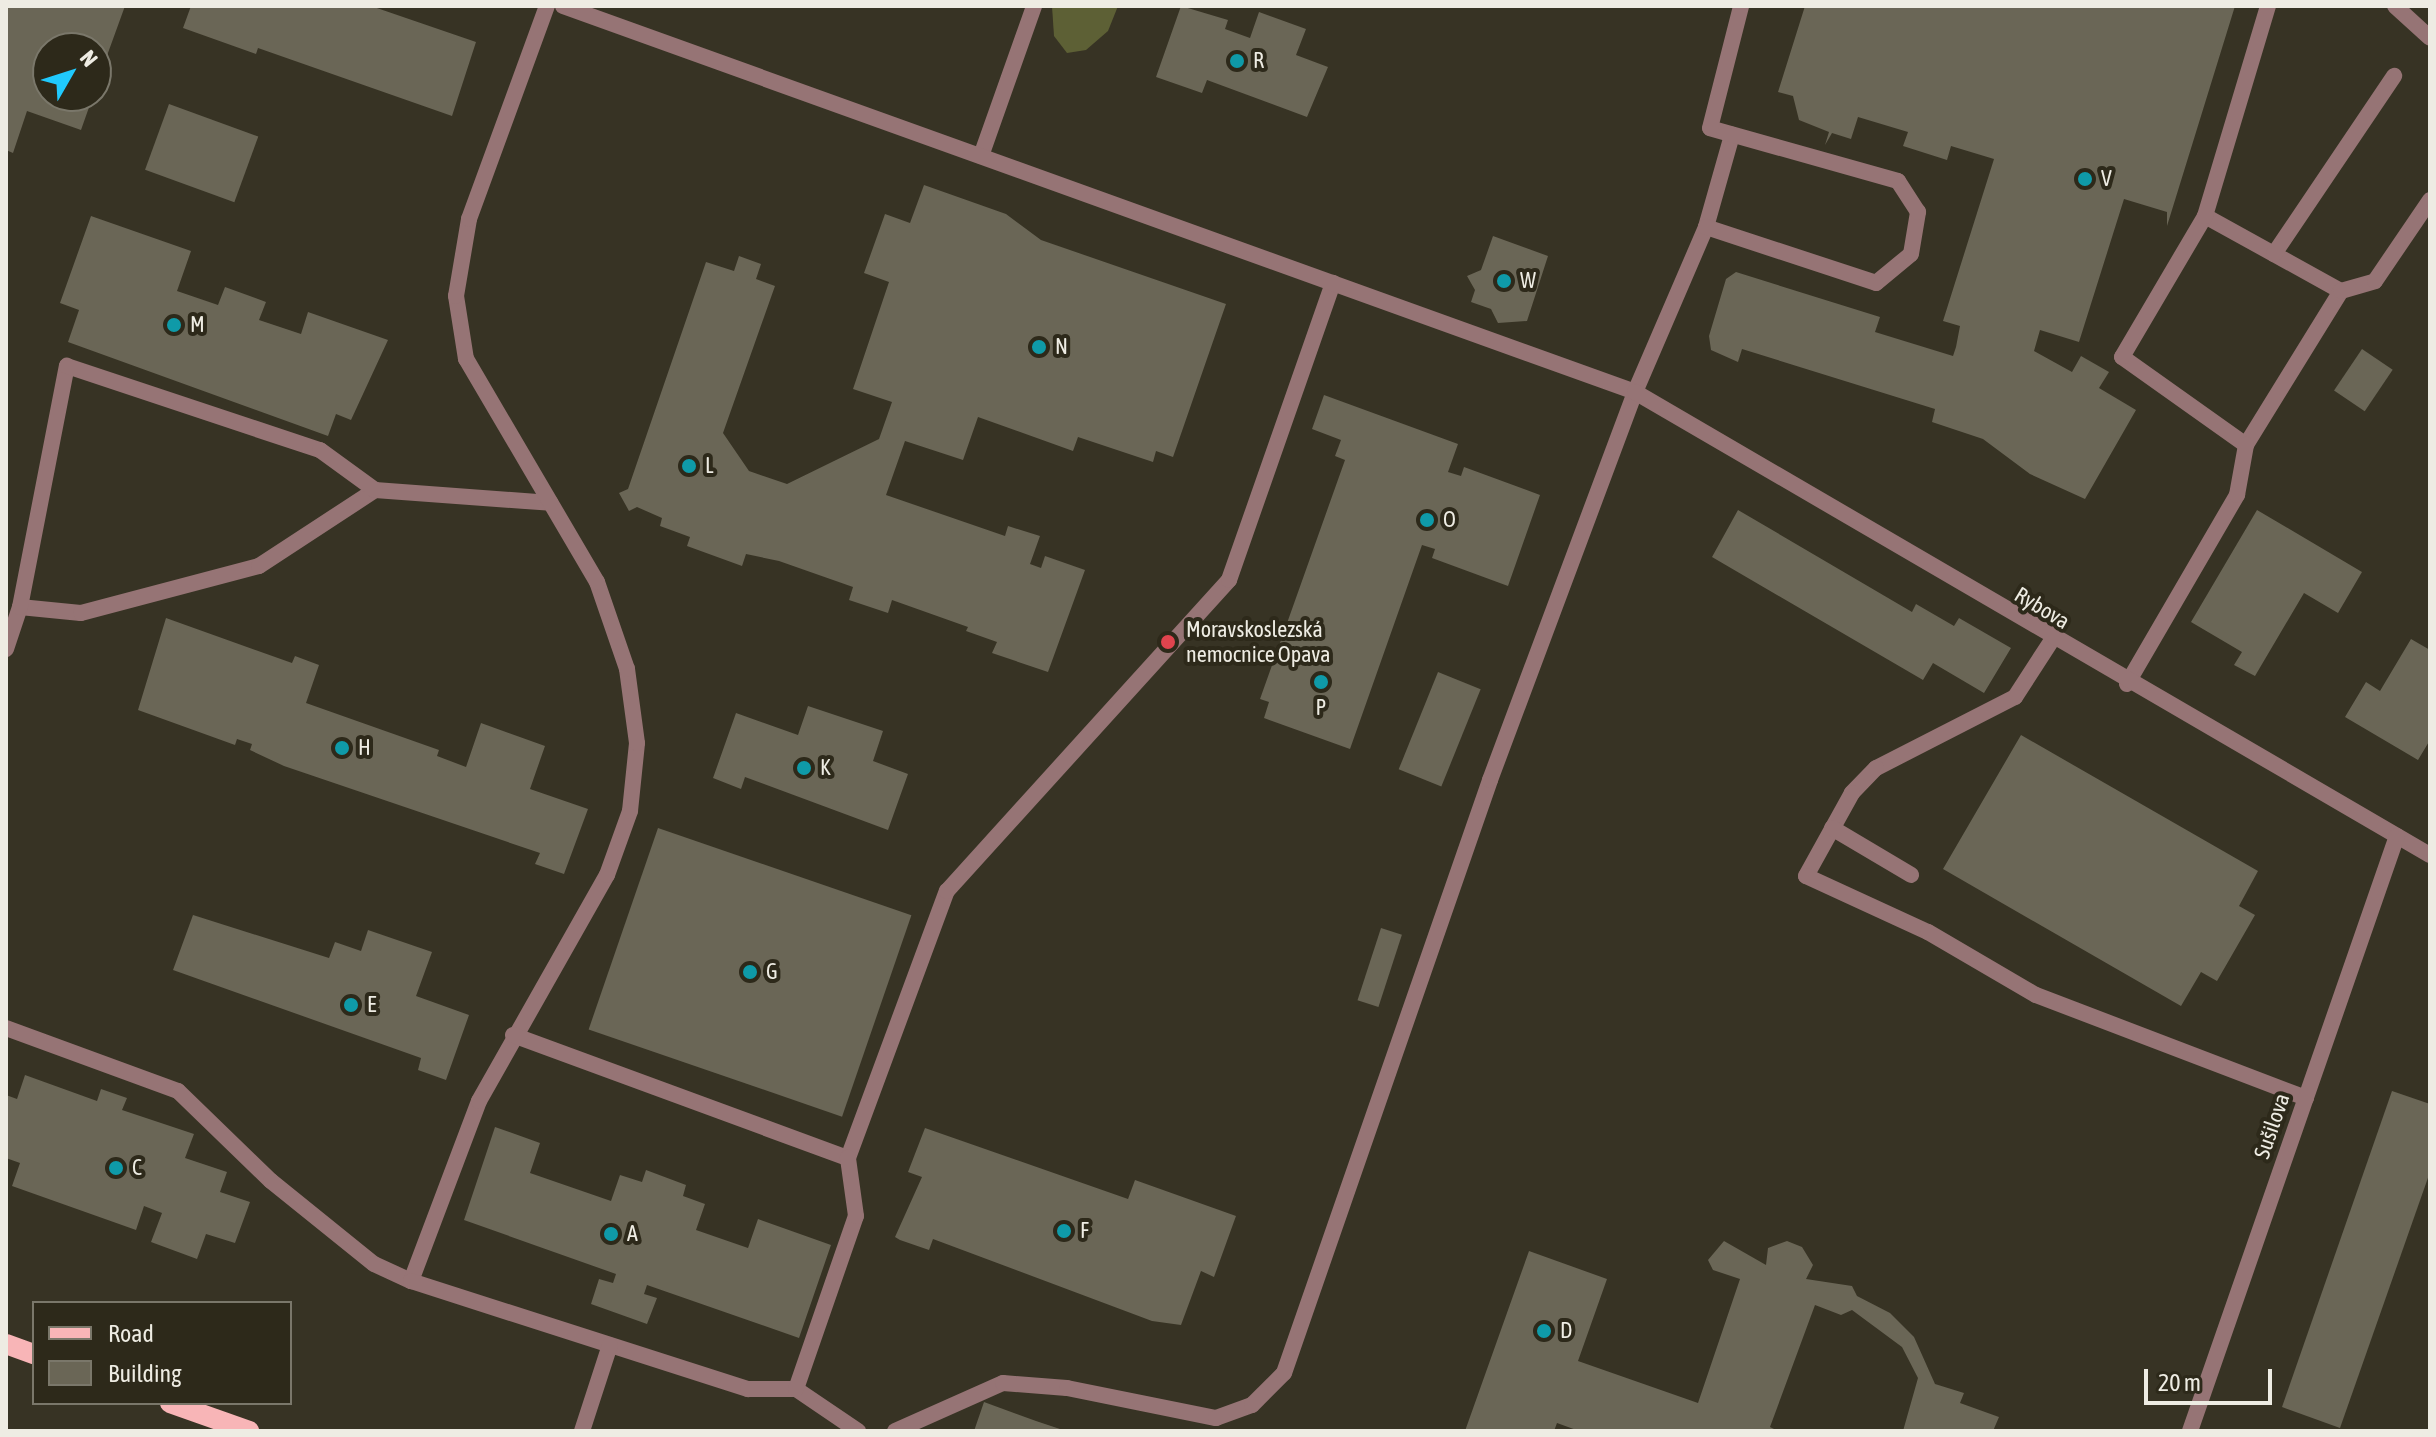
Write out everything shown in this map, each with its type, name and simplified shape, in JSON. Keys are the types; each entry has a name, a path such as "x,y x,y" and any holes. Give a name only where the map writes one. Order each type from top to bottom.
{"main road":[{"path":"6,1344 32,1353"},
{"path":"176,1405 249,1431"}],"street":[{"path":"411,1281 479,1101 513,1035 607,875 630,811 637,743 627,669 597,582 466,359 456,296 469,219 547,6"},
{"name":"Rybova","path":"563,6 1635,392 2127,684 2430,855"},
{"path":"981,156 1034,6"},
{"path":"1706,227 1876,283 1911,254 1918,212 1898,181 1710,128 1741,6"},
{"path":"2246,445 2122,357 2205,216 2268,6"},
{"path":"2395,6 2430,38"},
{"path":"2274,254 2394,76"},
{"path":"895,1431 1003,1383 1067,1388 1216,1418 1252,1405 1284,1373 1490,780 1635,392 1706,227 1732,135"},
{"path":"2127,684 2237,495 2246,445 2341,291 2375,281 2430,200"},
{"path":"2205,216 2341,291"},
{"path":"796,1389 856,1216 848,1158 947,891 1229,580 1333,283"},
{"path":"6,649 20,607 67,366 320,450 375,490 551,503"},
{"path":"20,607 81,613 259,566 375,490"},
{"path":"2052,640 2015,697 1876,768 1832,828 1806,876 1888,914 2036,995 2306,1098"},
{"path":"1832,828 1911,875"},
{"name":"Sušilova","path":"2190,1431 2397,836"},
{"path":"6,1028 178,1091 271,1181 374,1264 411,1281 748,1389 796,1389 858,1431"},
{"path":"513,1035 848,1158"},
{"path":"582,1431 610,1345"}],"green space":[{"path":"1052,6 1118,6 1108,31 1086,50 1067,53 1054,36"}],"building":[{"path":"6,6 125,6 112,42 112,32 32,32 32,112 87,112 81,130 27,111 13,153 6,150"},
{"path":"191,6 371,6 476,42 452,116 258,48 256,54 183,28"},
{"name":"R","path":"1181,6 1228,20 1225,29 1250,38 1259,12 1306,29 1296,55 1328,67 1307,117 1207,80 1202,93 1156,77"},
{"name":"V","path":"1805,6 2235,6 2167,226 2167,212 2124,199 2079,342 2040,330 2034,351 2072,372 2081,356 2109,372 2099,388 2136,410 2085,499 2030,474 1983,439 1932,422 1935,409 1742,349 1738,362 1711,350 1709,336 1726,279 1736,272 1880,317 1875,332 1953,356 1956,347 1960,326 1943,321 1994,159 1951,146 1947,160 1903,146 1908,132 1858,117 1851,139 1832,133 1825,145 1829,132 1799,120 1793,96 1778,92"},
{"path":"169,104 258,136 234,202 145,170"},
{"path":"924,185 1006,214 1041,240 1226,304 1173,457 1156,451 1153,462 1078,437 1073,451 978,417 963,460 905,441 886,495 1005,536 1008,526 1040,536 1030,564 1041,568 1045,556 1085,570 1048,672 992,653 997,642 966,631 968,627 892,600 888,613 849,600 853,587 779,561 746,554 742,566 687,546 690,537 660,526 662,518 637,507 629,511 619,493 628,489 706,262 734,271 739,256 761,264 756,279 775,286 723,433 749,471 787,484 879,439 892,402 853,389 889,282 864,273 885,214 910,223"},
{"name":"M","path":"91,216 191,251 177,291 218,305 225,287 266,302 259,320 301,334 308,312 388,340 351,420 336,414 328,436 68,342 79,310 60,303"},
{"name":"W","path":"1493,236 1548,256 1527,321 1498,323 1491,309 1471,302 1475,290 1467,276 1481,270"},
{"path":"2362,349 2393,370 2365,411 2334,390"},
{"name":"O","path":"1324,395 1458,444 1448,472 1461,476 1464,467 1540,495 1508,586 1432,558 1435,549 1422,545 1350,749 1264,718 1269,702 1260,699 1345,460 1335,456 1341,440 1312,429"},
{"path":"1738,510 1912,612 1916,604 1954,626 1959,618 2011,648 1984,693 1933,663 1923,680 1712,557"},
{"path":"2257,510 2362,572 2338,613 2304,593 2255,676 2234,665 2242,652 2191,622"},
{"name":"H","path":"166,618 292,663 295,656 319,665 306,703 439,750 437,756 466,767 481,723 545,746 530,789 588,809 564,874 535,864 540,853 284,766 250,750 252,744 237,739 235,745 138,710"},
{"path":"2411,639 2430,650 2430,740 2418,760 2345,717 2366,682 2380,691"},
{"path":"1438,672 1481,689 1441,787 1399,769"},
{"name":"K","path":"808,706 883,731 873,761 908,774 888,830 745,777 741,789 713,778 736,713 798,735"},
{"path":"2021,735 2258,871 2239,906 2255,915 2217,981 2201,972 2181,1006 1943,869"},
{"name":"G","path":"658,828 911,915 842,1117 589,1029"},
{"name":"E","path":"193,915 329,958 335,942 361,951 368,930 432,952 416,996 469,1015 446,1080 418,1070 421,1058 173,970"},
{"path":"1381,928 1402,935 1378,1007 1358,1000"},
{"name":"C","path":"25,1075 97,1101 101,1089 127,1098 122,1110 194,1134 185,1158 227,1172 220,1192 250,1202 235,1243 206,1234 197,1259 151,1242 162,1213 144,1206 136,1230 12,1186 20,1163 6,1158 6,1095 17,1099"},
{"path":"2392,1091 2430,1104 2430,1172 2340,1428 2282,1407"},
{"name":"A","path":"495,1127 540,1143 530,1173 611,1201 620,1175 642,1182 646,1170 686,1185 683,1196 705,1204 696,1230 748,1248 758,1219 831,1245 799,1338 647,1285 644,1294 657,1298 647,1324 591,1304 599,1279 613,1283 616,1274 464,1220"},
{"name":"F","path":"925,1128 1128,1199 1135,1180 1236,1216 1214,1277 1201,1271 1181,1325 1152,1321 933,1239 929,1250 900,1240 895,1237 922,1177 908,1172"},
{"name":"D","path":"1724,1241 1766,1265 1768,1248 1787,1241 1802,1247 1813,1265 1806,1279 1852,1286 1857,1296 1890,1313 1914,1337 1935,1384 1964,1393 1960,1403 1999,1417 1993,1431 1903,1431 1918,1378 1902,1347 1852,1310 1841,1315 1815,1305 1770,1427 1778,1431 1579,1431 1557,1423 1554,1431 1465,1431 1529,1251 1607,1279 1578,1361 1698,1403 1740,1279 1713,1270 1708,1260"},
{"path":"984,1402 1036,1421 1066,1431 974,1431"}],"place":[{"name":"R","path":"1237,61"},
{"name":"V","path":"2085,179"},
{"name":"W","path":"1504,281"},
{"name":"M","path":"174,325"},
{"name":"N","path":"1039,347"},
{"name":"L","path":"689,466"},
{"name":"O","path":"1427,520"},
{"name":"Moravskoslezská nemocnice Opava","path":"1168,642"},
{"name":"P","path":"1321,682"},
{"name":"H","path":"342,748"},
{"name":"K","path":"804,768"},
{"name":"G","path":"750,972"},
{"name":"E","path":"351,1005"},
{"name":"C","path":"116,1168"},
{"name":"F","path":"1064,1231"},
{"name":"A","path":"611,1234"},
{"name":"D","path":"1544,1331"}]}
